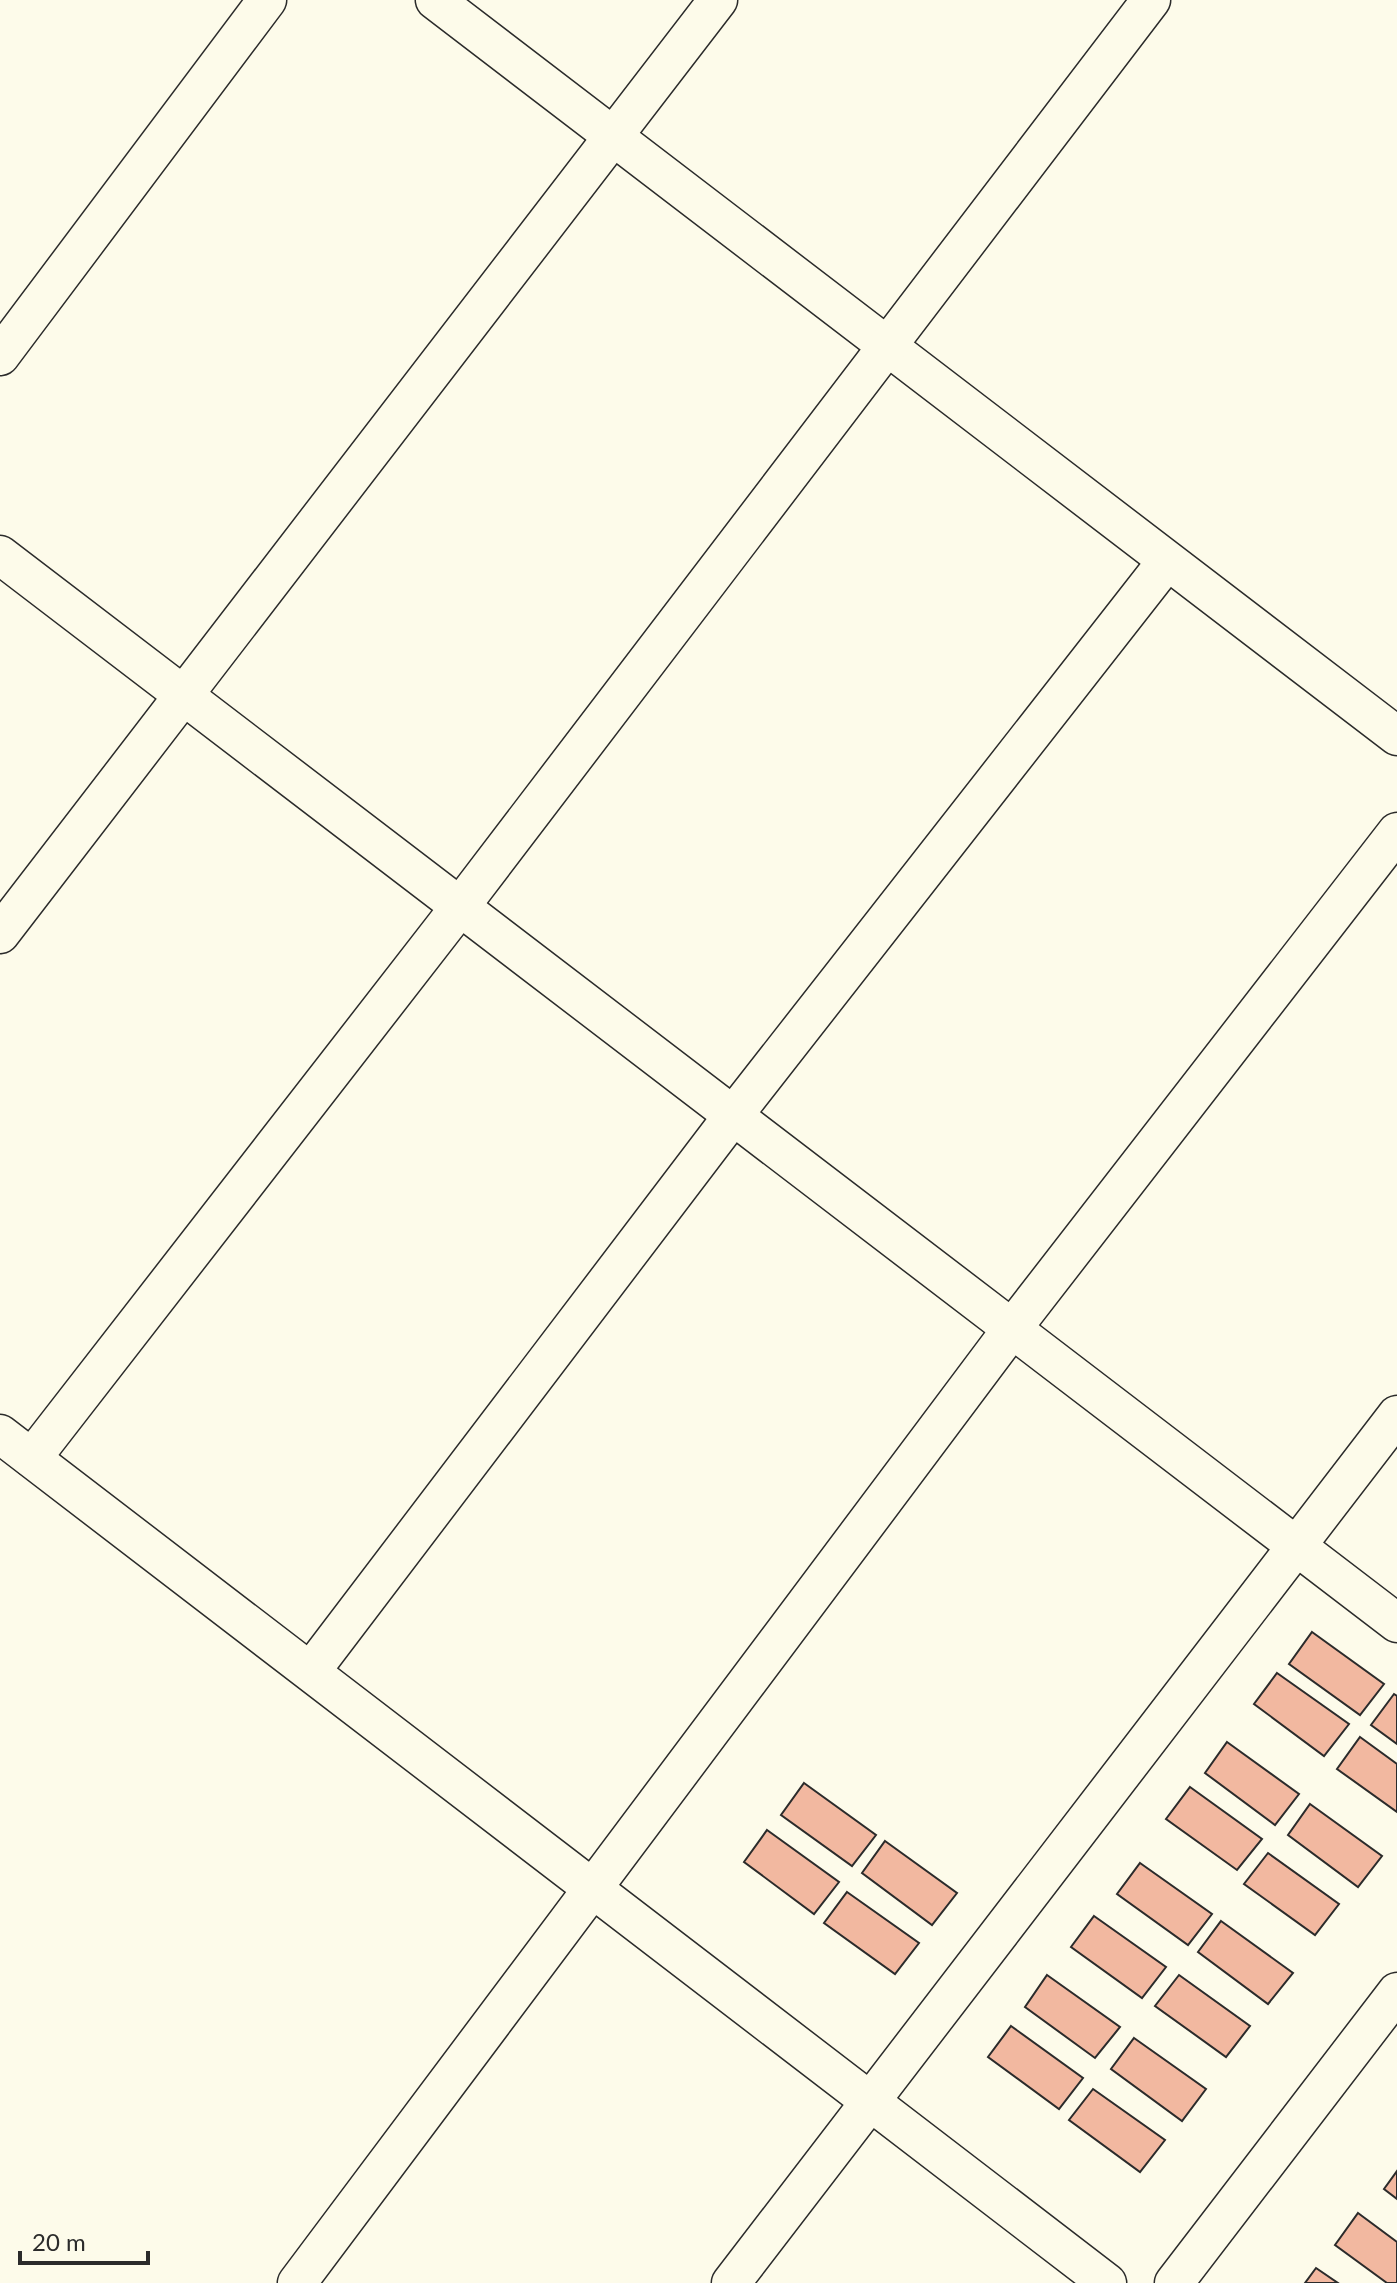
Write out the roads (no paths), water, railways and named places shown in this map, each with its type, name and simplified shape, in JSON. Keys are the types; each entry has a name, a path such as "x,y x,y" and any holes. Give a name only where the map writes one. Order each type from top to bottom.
{"street":[{"path":"0,356 267,0"},
{"path":"435,0 1397,736"},
{"path":"0,934 718,0"},
{"path":"32,1458 459,908 1151,0"},
{"path":"0,555 1397,1623"},
{"path":"311,1671 732,1117 1167,561"},
{"path":"297,2283 1011,1330 1397,832"},
{"path":"731,2283 1397,1415"},
{"path":"0,1434 1107,2283"},
{"path":"1174,2283 1397,1992"}]}
